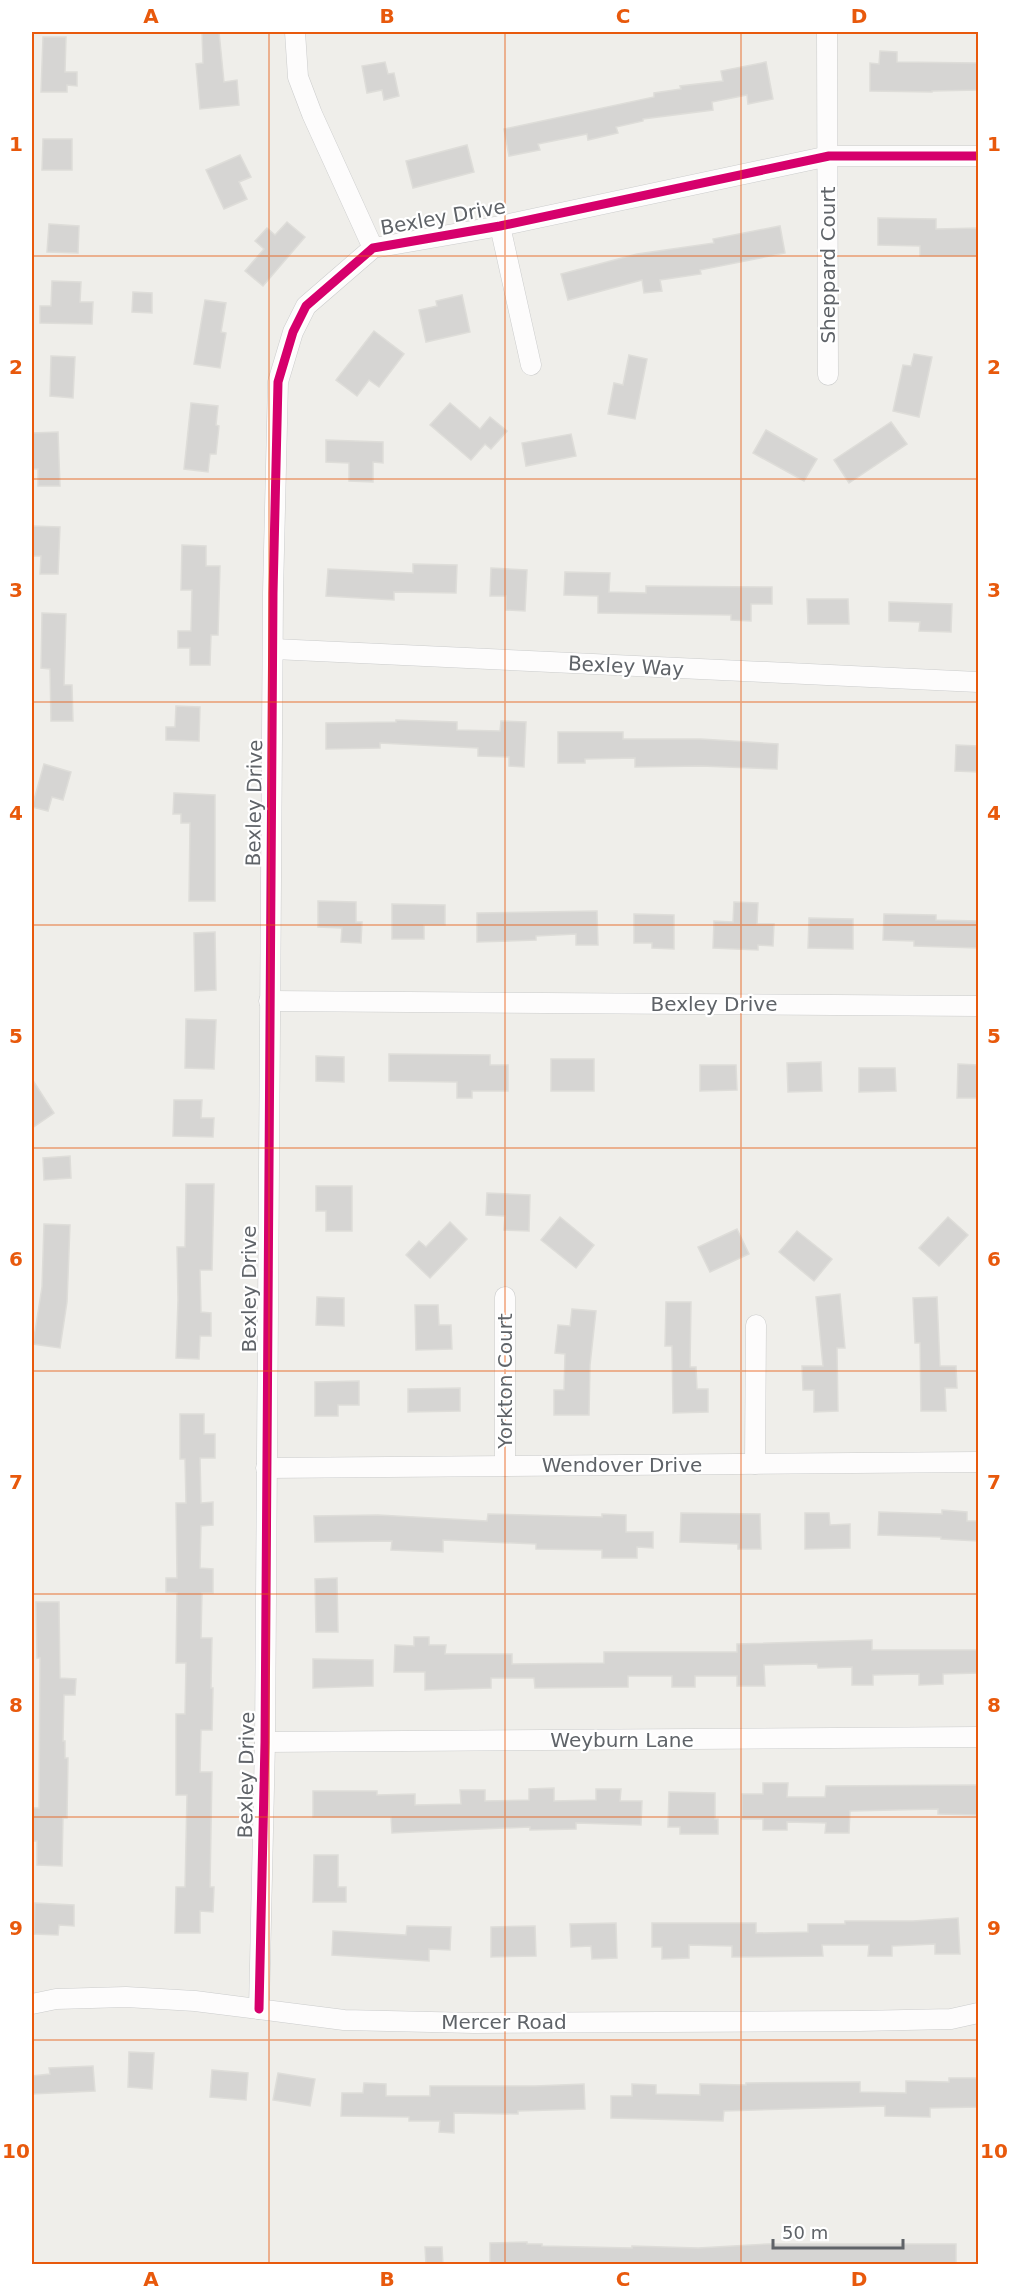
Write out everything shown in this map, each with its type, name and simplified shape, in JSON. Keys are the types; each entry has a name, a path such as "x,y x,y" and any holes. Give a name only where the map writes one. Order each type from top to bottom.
{"street":[{"path":"295,32 298,77 312,114 373,248"},
{"name":"Sheppard Court","path":"827,32 828,375"},
{"name":"Bexley Drive","path":"259,2009 265,1742 269,1001 278,382 288,345 306,306 373,248 500,226 829,156 978,156"},
{"path":"500,226 531,365"},
{"name":"Bexley Way","path":"274,649 978,682"},
{"name":"Bexley Drive","path":"269,1001 978,1006"},
{"name":"Yorkton Court","path":"505,1297 505,1466"},
{"path":"755,1464 756,1325"},
{"name":"Wendover Drive","path":"266,1468 978,1462"},
{"name":"Weyburn Lane","path":"265,1742 978,1737"},
{"name":"Mercer Road","path":"32,2004 56,1999 126,1997 195,2001 344,2020 474,2023 859,2021 951,2019 978,2013"}],"building":[{"path":"202,32 219,32 224,82 237,80 239,105 200,109 196,64 203,63"},
{"path":"43,37 66,37 65,72 77,72 77,86 67,85 67,92 41,92"},
{"path":"880,51 897,52 897,62 978,63 978,90 870,91 870,63 879,64"},
{"path":"385,62 388,74 394,73 399,96 384,100 382,90 367,93 362,66"},
{"path":"766,62 773,99 748,104 747,95 712,102 713,110 643,119 643,121 616,127 618,133 588,140 587,134 538,144 540,150 509,156 504,129 654,97 654,93 681,89 680,86 723,81 721,71"},
{"path":"43,139 72,139 72,170 42,170"},
{"path":"467,145 474,172 413,188 406,161"},
{"path":"240,155 251,177 239,182 247,199 224,209 206,170"},
{"path":"878,218 936,219 936,229 978,228 978,256 920,256 920,246 878,245"},
{"path":"287,222 305,237 263,286 245,271 264,249 255,241 267,228 275,235"},
{"path":"49,224 79,226 78,253 47,252"},
{"path":"780,226 785,253 700,270 701,274 660,280 662,291 644,293 642,280 568,300 561,274 637,254 714,243 713,239"},
{"path":"52,281 81,282 80,302 93,302 92,324 40,323 40,306 51,306"},
{"path":"133,292 152,293 152,313 132,312"},
{"path":"462,295 470,332 426,342 419,310 437,306 436,301"},
{"path":"205,300 226,303 221,332 226,333 220,368 194,364"},
{"path":"374,331 404,354 379,387 369,380 357,396 336,380"},
{"path":"914,354 932,357 919,417 893,411 903,365 911,366"},
{"path":"629,355 647,359 635,419 608,414 614,383 623,385"},
{"path":"51,356 75,357 73,398 50,396"},
{"path":"191,403 218,406 216,425 219,426 216,454 210,454 208,472 184,469"},
{"path":"450,403 480,429 490,417 507,431 491,449 485,444 471,460 430,425"},
{"path":"891,422 907,444 849,483 834,460"},
{"path":"766,430 817,459 804,481 753,453"},
{"path":"58,432 60,486 38,486 38,469 32,469 32,433"},
{"path":"571,434 576,456 526,466 522,443"},
{"path":"326,440 383,442 383,463 373,462 373,482 349,481 349,463 326,462"},
{"path":"32,526 60,527 58,574 40,574 41,556 32,556"},
{"path":"182,545 206,546 206,566 220,566 218,635 211,635 210,665 190,665 190,648 178,648 178,631 191,631 192,590 181,590"},
{"path":"413,564 457,565 456,593 394,592 394,600 326,596 328,569 413,573"},
{"path":"491,568 527,570 525,611 506,610 506,596 490,596"},
{"path":"565,572 610,573 609,592 646,593 646,586 772,587 772,604 751,604 751,621 731,620 731,615 598,613 598,596 564,595"},
{"path":"807,599 848,599 849,624 808,624"},
{"path":"889,602 952,604 951,632 919,631 920,622 889,621"},
{"path":"42,613 66,614 64,685 72,685 73,721 51,721 50,669 41,668"},
{"path":"176,706 200,707 199,741 166,740 166,727 175,727"},
{"path":"396,720 457,722 457,730 500,731 501,721 526,722 524,767 509,766 509,757 478,756 478,748 380,743 380,748 326,749 326,723 396,722"},
{"path":"558,732 623,732 623,739 701,739 778,744 777,769 701,766 635,767 635,758 585,759 585,763 558,763"},
{"path":"956,745 978,746 978,772 955,771"},
{"path":"44,764 71,772 63,800 52,797 48,811 32,807"},
{"path":"174,793 215,795 215,901 189,901 190,823 181,823 181,814 173,814"},
{"path":"318,901 356,902 356,922 362,922 361,943 341,942 342,928 318,927"},
{"path":"734,902 758,903 757,924 774,924 773,946 758,945 758,950 713,948 714,921 733,922"},
{"path":"392,904 445,905 445,925 424,925 424,939 392,939"},
{"path":"597,911 598,945 576,945 576,934 536,936 536,940 477,942 477,913"},
{"path":"634,914 674,915 674,949 652,948 652,943 634,943"},
{"path":"884,914 936,915 936,920 978,921 978,948 914,946 914,941 883,940"},
{"path":"809,918 853,919 853,949 808,948"},
{"path":"215,932 216,990 195,991 194,933"},
{"path":"186,1019 216,1020 214,1069 185,1068"},
{"path":"389,1054 490,1055 490,1065 508,1065 508,1091 472,1091 472,1098 457,1098 457,1082 389,1081"},
{"path":"316,1056 344,1057 344,1082 316,1081"},
{"path":"551,1059 594,1059 594,1091 551,1091"},
{"path":"821,1062 822,1091 788,1092 787,1063"},
{"path":"958,1064 978,1065 978,1098 957,1098"},
{"path":"700,1065 736,1065 737,1090 700,1091"},
{"path":"859,1068 895,1068 896,1091 859,1092"},
{"path":"32,1079 54,1113 32,1128"},
{"path":"174,1100 202,1100 201,1118 214,1118 213,1137 173,1136"},
{"path":"70,1156 71,1178 44,1180 43,1158"},
{"path":"186,1184 214,1184 212,1270 200,1270 201,1312 211,1313 211,1336 200,1336 199,1359 176,1358 177,1247 185,1247"},
{"path":"316,1186 352,1186 352,1231 326,1231 326,1211 316,1211"},
{"path":"487,1193 530,1195 529,1231 504,1230 505,1216 486,1215"},
{"path":"560,1217 594,1245 576,1268 541,1240"},
{"path":"948,1217 968,1235 939,1266 919,1248"},
{"path":"450,1222 467,1239 430,1278 406,1255 419,1241 426,1247"},
{"path":"44,1224 70,1225 67,1302 60,1348 33,1344 42,1287"},
{"path":"737,1229 749,1254 710,1272 698,1247"},
{"path":"797,1231 832,1259 814,1281 779,1252"},
{"path":"840,1294 845,1348 837,1348 838,1411 814,1412 814,1390 803,1390 802,1366 823,1366 816,1297"},
{"path":"317,1297 344,1298 344,1326 316,1325"},
{"path":"937,1297 940,1366 956,1366 957,1388 945,1388 946,1411 921,1411 920,1343 915,1343 913,1298"},
{"path":"666,1302 691,1302 690,1367 696,1367 697,1389 708,1389 708,1412 673,1413 672,1346 665,1346"},
{"path":"415,1305 438,1305 439,1325 451,1325 452,1349 416,1350"},
{"path":"572,1309 596,1311 590,1365 589,1415 554,1415 554,1390 564,1390 565,1354 555,1353 558,1325 570,1326"},
{"path":"359,1381 359,1405 338,1405 338,1416 315,1416 315,1382"},
{"path":"460,1388 460,1411 408,1412 408,1389"},
{"path":"180,1414 204,1414 204,1434 215,1434 215,1458 200,1458 201,1503 213,1502 213,1525 201,1526 200,1568 213,1569 213,1593 202,1593 201,1638 212,1638 211,1688 213,1688 212,1730 201,1730 200,1772 212,1772 210,1887 214,1887 213,1912 200,1911 200,1933 175,1933 176,1887 185,1887 187,1795 176,1795 176,1714 185,1714 186,1663 176,1663 177,1593 166,1592 166,1578 177,1578 176,1503 186,1503 185,1459 180,1459"},
{"path":"942,1510 967,1512 967,1521 978,1521 978,1541 878,1535 879,1512 942,1514"},
{"path":"681,1513 760,1514 761,1549 738,1549 738,1544 680,1542"},
{"path":"805,1513 829,1513 830,1525 850,1524 850,1548 805,1549"},
{"path":"488,1514 602,1517 602,1514 626,1515 626,1532 653,1532 653,1548 637,1547 637,1558 602,1558 602,1550 536,1549 536,1544 443,1540 443,1552 391,1550 392,1541 315,1542 314,1516 378,1515 487,1521"},
{"path":"337,1578 338,1632 316,1632 315,1579"},
{"path":"36,1602 59,1602 60,1678 76,1679 75,1695 64,1695 63,1741 65,1741 65,1758 68,1758 67,1818 63,1818 62,1866 37,1865 37,1841 32,1841 32,1808 39,1808 40,1658 37,1658"},
{"path":"414,1637 429,1637 429,1645 446,1645 445,1654 512,1654 512,1664 604,1663 604,1652 737,1652 737,1644 872,1640 872,1650 978,1650 978,1673 943,1674 943,1684 919,1685 919,1674 873,1675 873,1685 852,1685 852,1667 818,1668 817,1664 764,1665 765,1686 737,1686 737,1676 695,1676 695,1687 672,1687 672,1676 628,1676 628,1687 535,1688 534,1678 491,1678 491,1688 425,1690 425,1672 394,1672 395,1645 414,1646"},
{"path":"313,1659 373,1660 373,1686 313,1688"},
{"path":"763,1783 788,1783 787,1797 825,1797 826,1786 978,1785 978,1815 938,1814 938,1809 850,1811 849,1833 825,1833 826,1823 787,1822 787,1830 763,1830 763,1819 742,1819 742,1794 763,1794"},
{"path":"554,1788 554,1801 596,1800 596,1789 621,1789 620,1801 642,1801 641,1825 576,1823 576,1829 530,1830 530,1827 392,1833 391,1817 313,1817 313,1791 377,1791 377,1795 415,1794 415,1805 461,1804 460,1790 485,1790 485,1801 529,1800 529,1789"},
{"path":"669,1792 715,1793 715,1819 718,1819 718,1834 680,1834 680,1827 668,1827"},
{"path":"314,1855 338,1855 338,1887 346,1887 346,1902 313,1902"},
{"path":"35,1903 74,1905 74,1926 59,1925 58,1935 34,1934"},
{"path":"958,1918 960,1954 935,1954 935,1944 892,1946 892,1956 868,1956 869,1945 822,1945 823,1956 732,1957 732,1946 689,1945 689,1958 662,1959 662,1947 652,1947 652,1923 756,1923 756,1933 808,1932 808,1924 845,1924 845,1921 913,1921"},
{"path":"616,1923 617,1958 592,1959 591,1946 571,1947 570,1924"},
{"path":"407,1926 451,1927 450,1950 429,1949 429,1961 332,1955 333,1931 406,1935"},
{"path":"535,1926 536,1956 491,1957 491,1927"},
{"path":"129,2052 154,2053 152,2089 128,2087"},
{"path":"93,2066 95,2091 32,2094 32,2076 50,2074 49,2068"},
{"path":"212,2070 248,2073 246,2100 210,2097"},
{"path":"278,2073 315,2079 310,2106 273,2100"},
{"path":"949,2078 978,2078 978,2107 930,2108 930,2117 885,2116 885,2106 724,2111 723,2121 611,2118 611,2096 632,2096 632,2084 656,2085 656,2094 700,2095 700,2084 860,2082 860,2092 906,2093 906,2081 949,2082"},
{"path":"364,2083 386,2084 386,2096 430,2096 430,2086 584,2084 585,2109 518,2111 518,2114 454,2113 454,2133 439,2132 440,2121 409,2121 409,2117 341,2116 342,2093 363,2093"},
{"path":"527,2242 527,2244 542,2244 542,2246 632,2248 632,2246 698,2248 768,2244 956,2244 956,2265 490,2265 490,2243"},
{"path":"425,2247 442,2247 443,2265 426,2265"}],"cycle path":[{"path":"259,2009 265,1742 273,593 278,382 293,332 306,306 373,248 500,226 829,156 978,156"}]}
